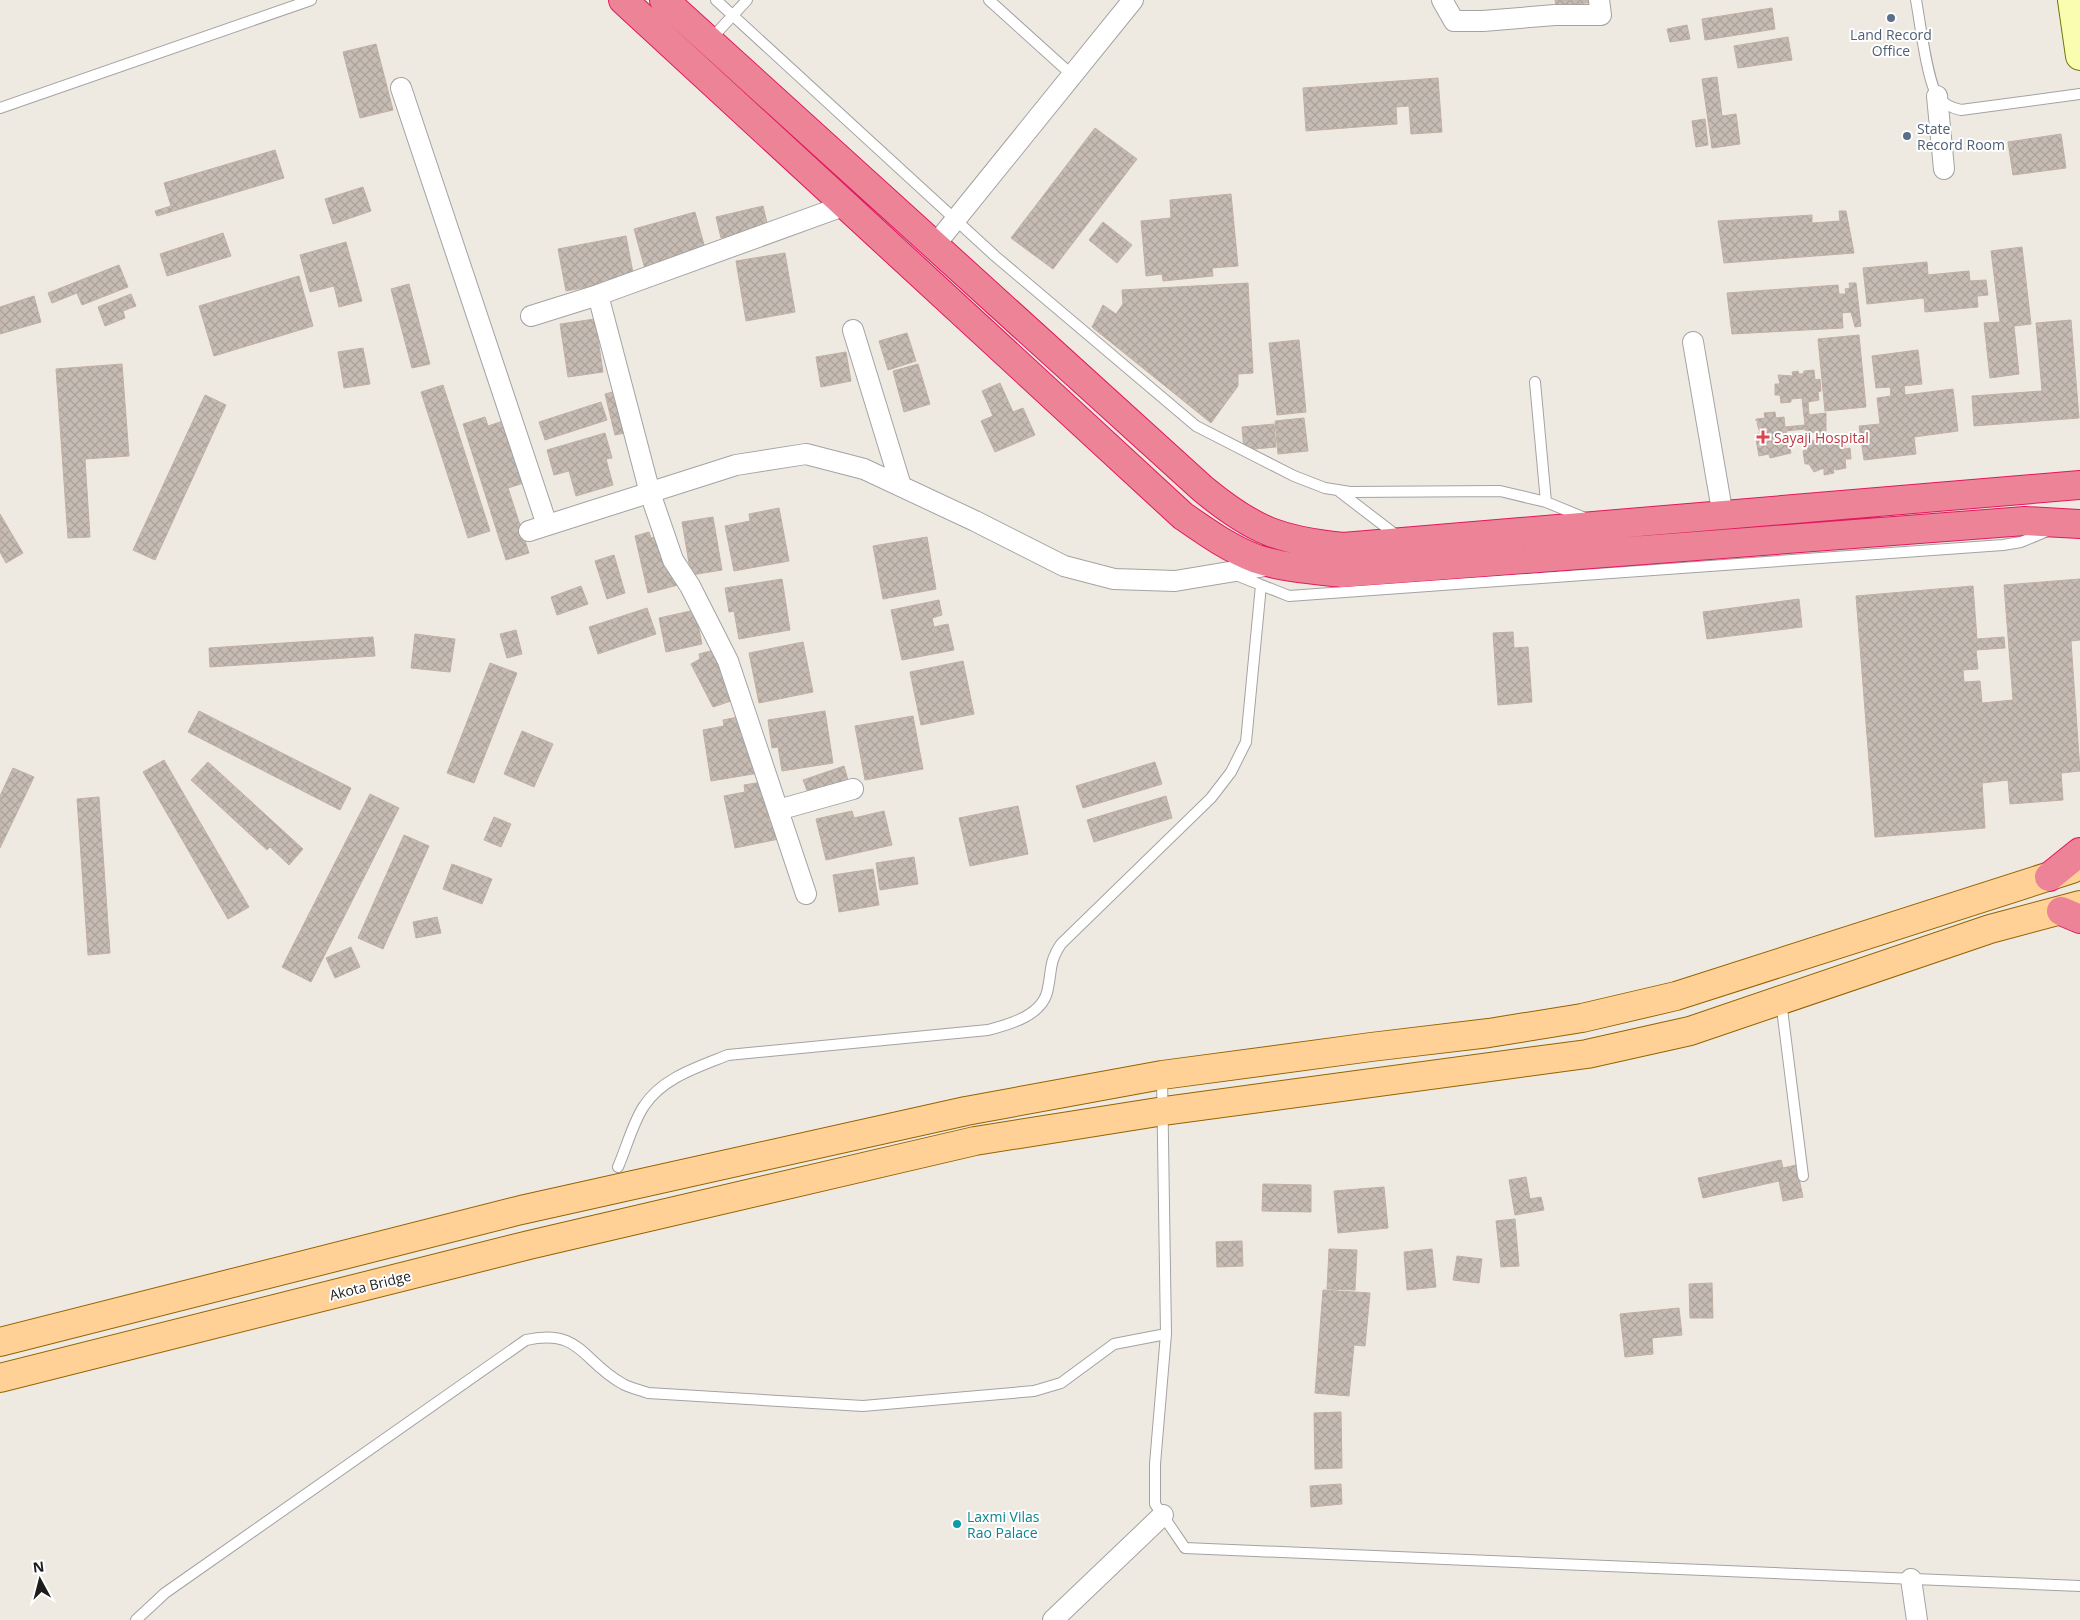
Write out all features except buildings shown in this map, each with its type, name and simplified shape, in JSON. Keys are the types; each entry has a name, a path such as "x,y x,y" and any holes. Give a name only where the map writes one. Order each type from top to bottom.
{"highway":[{"path":"623,0 1183,516 1213,537 1258,559 1342,573 2025,521 2074,524"},
{"path":"664,0 1226,508 1264,531 1305,542 1343,547 2080,485"},
{"path":"2030,490 2057,482 2080,470"},
{"path":"2049,877 2080,852"}],"main road":[{"path":"2072,0 2080,56"},
{"path":"0,1342 521,1210 956,1113 1162,1076 1371,1046 1489,1033 1582,1018 1676,996 2080,866"},
{"name":"Akota Bridge","path":"0,1378 529,1245 975,1141 1164,1111 1587,1054 1690,1031 1990,929 2074,911"}],"street":[{"path":"935,246 1133,0"},
{"path":"1442,0 1454,20 1483,21 1555,15 1601,15 1598,0"},
{"path":"402,88 538,528 736,465 806,454 864,469 1064,566 1114,579 1175,581 1279,563 1305,542"},
{"path":"1938,96 1944,169"},
{"path":"531,316 598,295 846,205"},
{"path":"598,295 650,493 673,560 690,586 728,661 806,894"},
{"path":"853,330 901,486"},
{"path":"1693,342 1723,516"},
{"path":"778,810 853,789"},
{"path":"1053,1620 1163,1515"},
{"path":"1911,1578 1917,1620"}],"lane":[{"path":"0,108 312,0"},
{"path":"716,0 956,220 1196,426 1294,476 1325,488 1350,492 1438,493 1500,491 1546,502 1602,526"},
{"path":"709,41 747,0"},
{"path":"989,0 1072,75"},
{"path":"1916,0 1932,83 1938,96 1951,108 1961,110 2080,94"},
{"path":"1535,382 1546,502"},
{"path":"1337,490 1405,542"},
{"path":"1228,572 1290,596 2003,545 2022,542 2074,524"},
{"path":"618,1167 643,1107 657,1090 689,1070 728,1055 988,1030 1012,1024 1031,1014 1042,1002 1048,991 1052,958 1060,944 1211,798 1231,772 1246,742 1261,585"},
{"path":"1781,1001 1803,1176"},
{"path":"1162,1076 1166,1334 1155,1464 1155,1504 1185,1548 2080,1586"},
{"path":"136,1620 165,1593 526,1340 545,1337 574,1343 623,1384 648,1393 863,1406 1034,1391 1061,1383 1114,1344 1166,1334"}],"place":[{"name":"Land Record Office","path":"1891,18"},
{"name":"State Record Room","path":"1907,136"},
{"name":"Sayaji Hospital","path":"1763,437"},
{"name":"Laxmi Vilas Rao Palace","path":"957,1524"}]}
